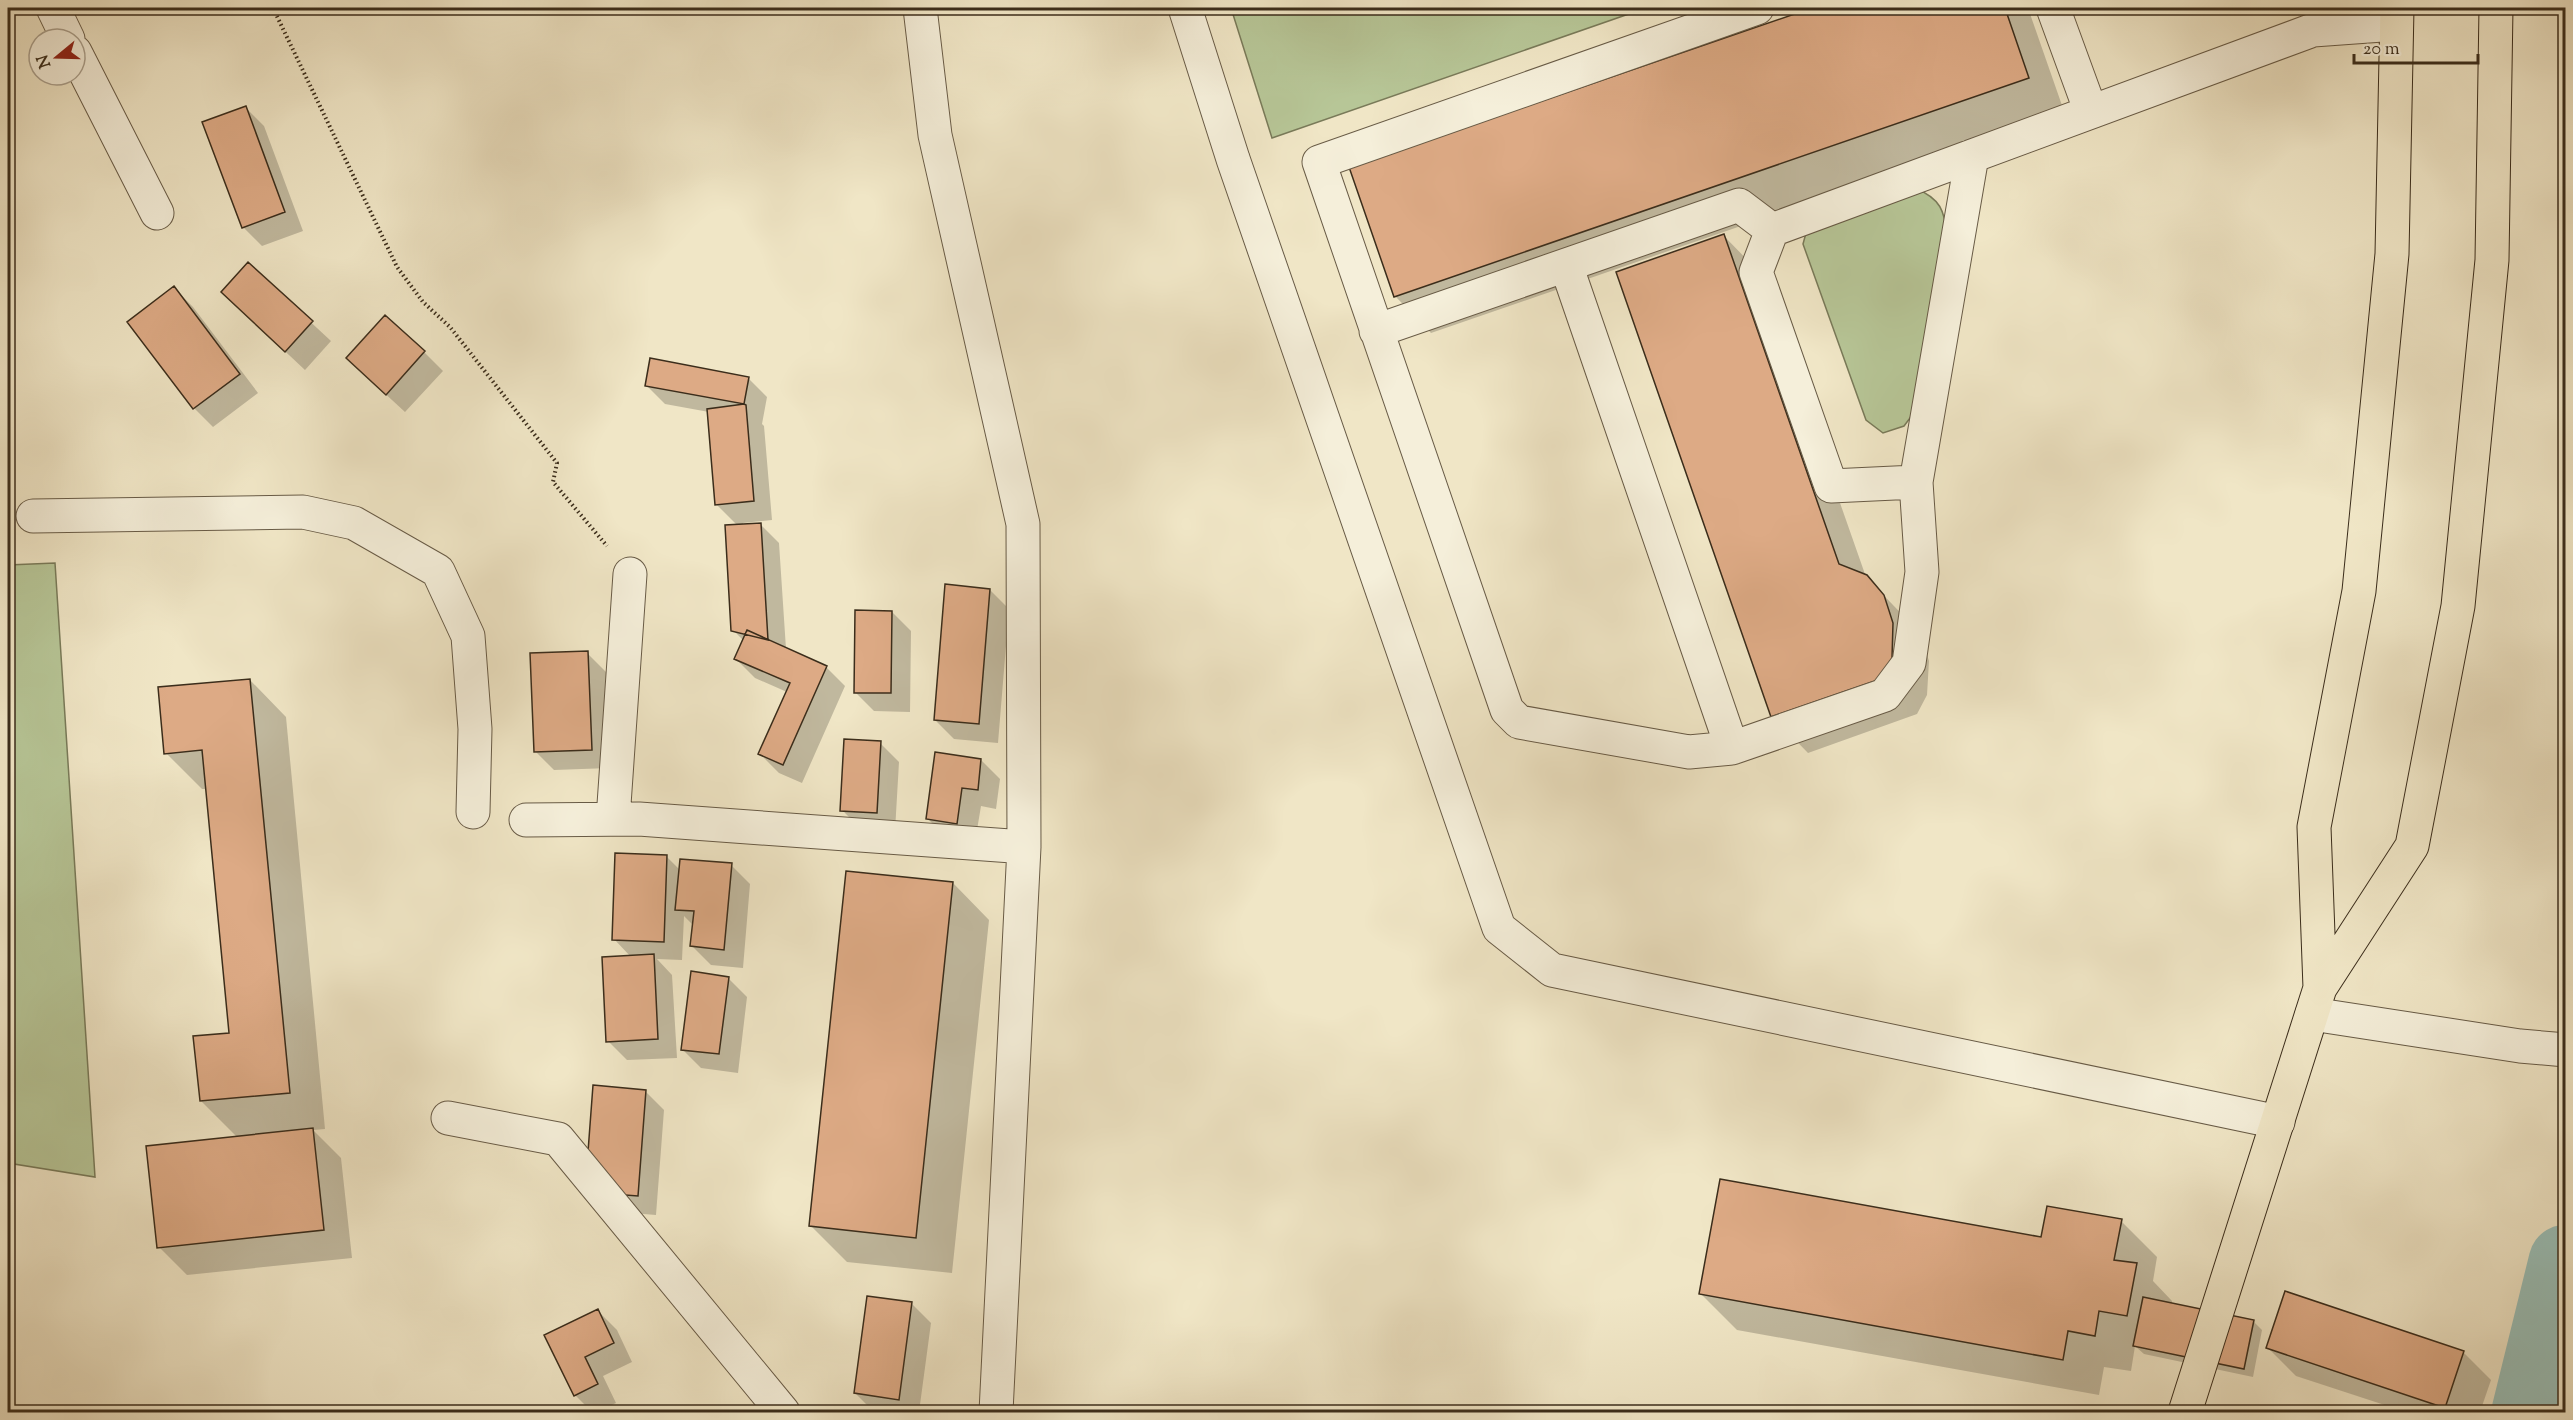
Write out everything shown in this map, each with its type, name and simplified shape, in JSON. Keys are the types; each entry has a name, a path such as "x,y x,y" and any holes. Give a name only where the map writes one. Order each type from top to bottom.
{"main road":[{"path":"2185,1413 2316,1001 2412,846 2458,606 2492,260 2496,8"},
{"path":"2316,1001 2314,827 2360,579 2392,254 2396,16"}],"street":[{"path":"52,8 62,27"},
{"path":"920,8 935,135 1023,524 1024,847 996,1413"},
{"path":"1185,8 1233,159 1499,928 1552,970 2277,1122"},
{"path":"1757,8 1319,162 1507,710 1519,722 1689,752 1732,747 1885,695 1909,663 1922,572 1916,482 1972,156"},
{"path":"2053,8 2091,112"},
{"path":"1916,482 1831,486 1756,272 1772,230 2313,30 2396,16"},
{"path":"87,76 157,213"},
{"path":"1376,331 1739,205 1772,230"},
{"path":"1566,265 1732,747"},
{"path":"33,516 303,512 354,523 438,571 468,636 475,729 473,813"},
{"path":"613,819 630,574"},
{"path":"526,820 639,819 1024,847"},
{"path":"2316,1001 2520,1046 2565,1050"},
{"path":"448,1118 558,1139 783,1413"}],"path":[{"path":"273,8 397,267 423,302 450,327 557,464 553,482 630,574"}],"green space":[{"path":"1231,8 1646,8 1272,138"},
{"path":"1915,188 1936,201 1945,219 1948,237 1916,410 1904,426 1883,433 1866,420 1803,244 1806,233"},
{"path":"55,563 95,1177 8,1163 8,565"}],"building":[{"path":"1812,8 2005,8 2029,78 1394,297 1349,167"},
{"path":"246,106 285,212 242,228 202,122"},
{"path":"1724,234 1839,564 1867,575 1884,595 1893,623 1892,658 1881,679 1771,717 1616,272"},
{"path":"248,262 313,321 285,352 221,292"},
{"path":"174,286 240,374 193,409 127,322"},
{"path":"385,315 425,351 386,395 346,358"},
{"path":"650,358 749,377 744,404 645,386"},
{"path":"746,405 754,501 715,505 707,409"},
{"path":"761,523 768,640 731,631 725,525"},
{"path":"945,584 990,589 979,724 934,720"},
{"path":"855,610 892,611 891,693 854,693"},
{"path":"747,630 827,666 783,765 758,754 790,683 734,659"},
{"path":"588,651 592,750 534,752 530,653"},
{"path":"250,679 290,1093 200,1101 193,1036 229,1033 202,750 164,754 158,687"},
{"path":"844,739 881,741 877,813 840,811"},
{"path":"935,752 981,759 978,790 962,788 957,824 926,819"},
{"path":"615,853 667,855 664,942 612,940"},
{"path":"680,859 732,863 724,950 690,946 694,911 675,910"},
{"path":"846,871 953,882 916,1238 809,1226"},
{"path":"654,954 658,1039 606,1042 602,957"},
{"path":"691,971 729,977 719,1054 681,1050"},
{"path":"593,1085 646,1090 638,1196 585,1192"},
{"path":"313,1128 324,1230 157,1248 146,1146"},
{"path":"1720,1179 2041,1237 2047,1206 2122,1219 2114,1260 2137,1263 2127,1316 2099,1311 2095,1336 2068,1331 2063,1360 1699,1294"},
{"path":"2285,1291 2464,1351 2445,1408 2266,1348"},
{"path":"867,1296 912,1302 899,1400 854,1393"},
{"path":"2143,1297 2254,1320 2244,1369 2133,1346"},
{"path":"598,1309 614,1343 585,1357 598,1384 574,1396 544,1335"},
{"path":"701,1408 701,1412 661,1412 661,1411"}],"waterway":[{"path":"2529,1412 2566,1262"}]}
